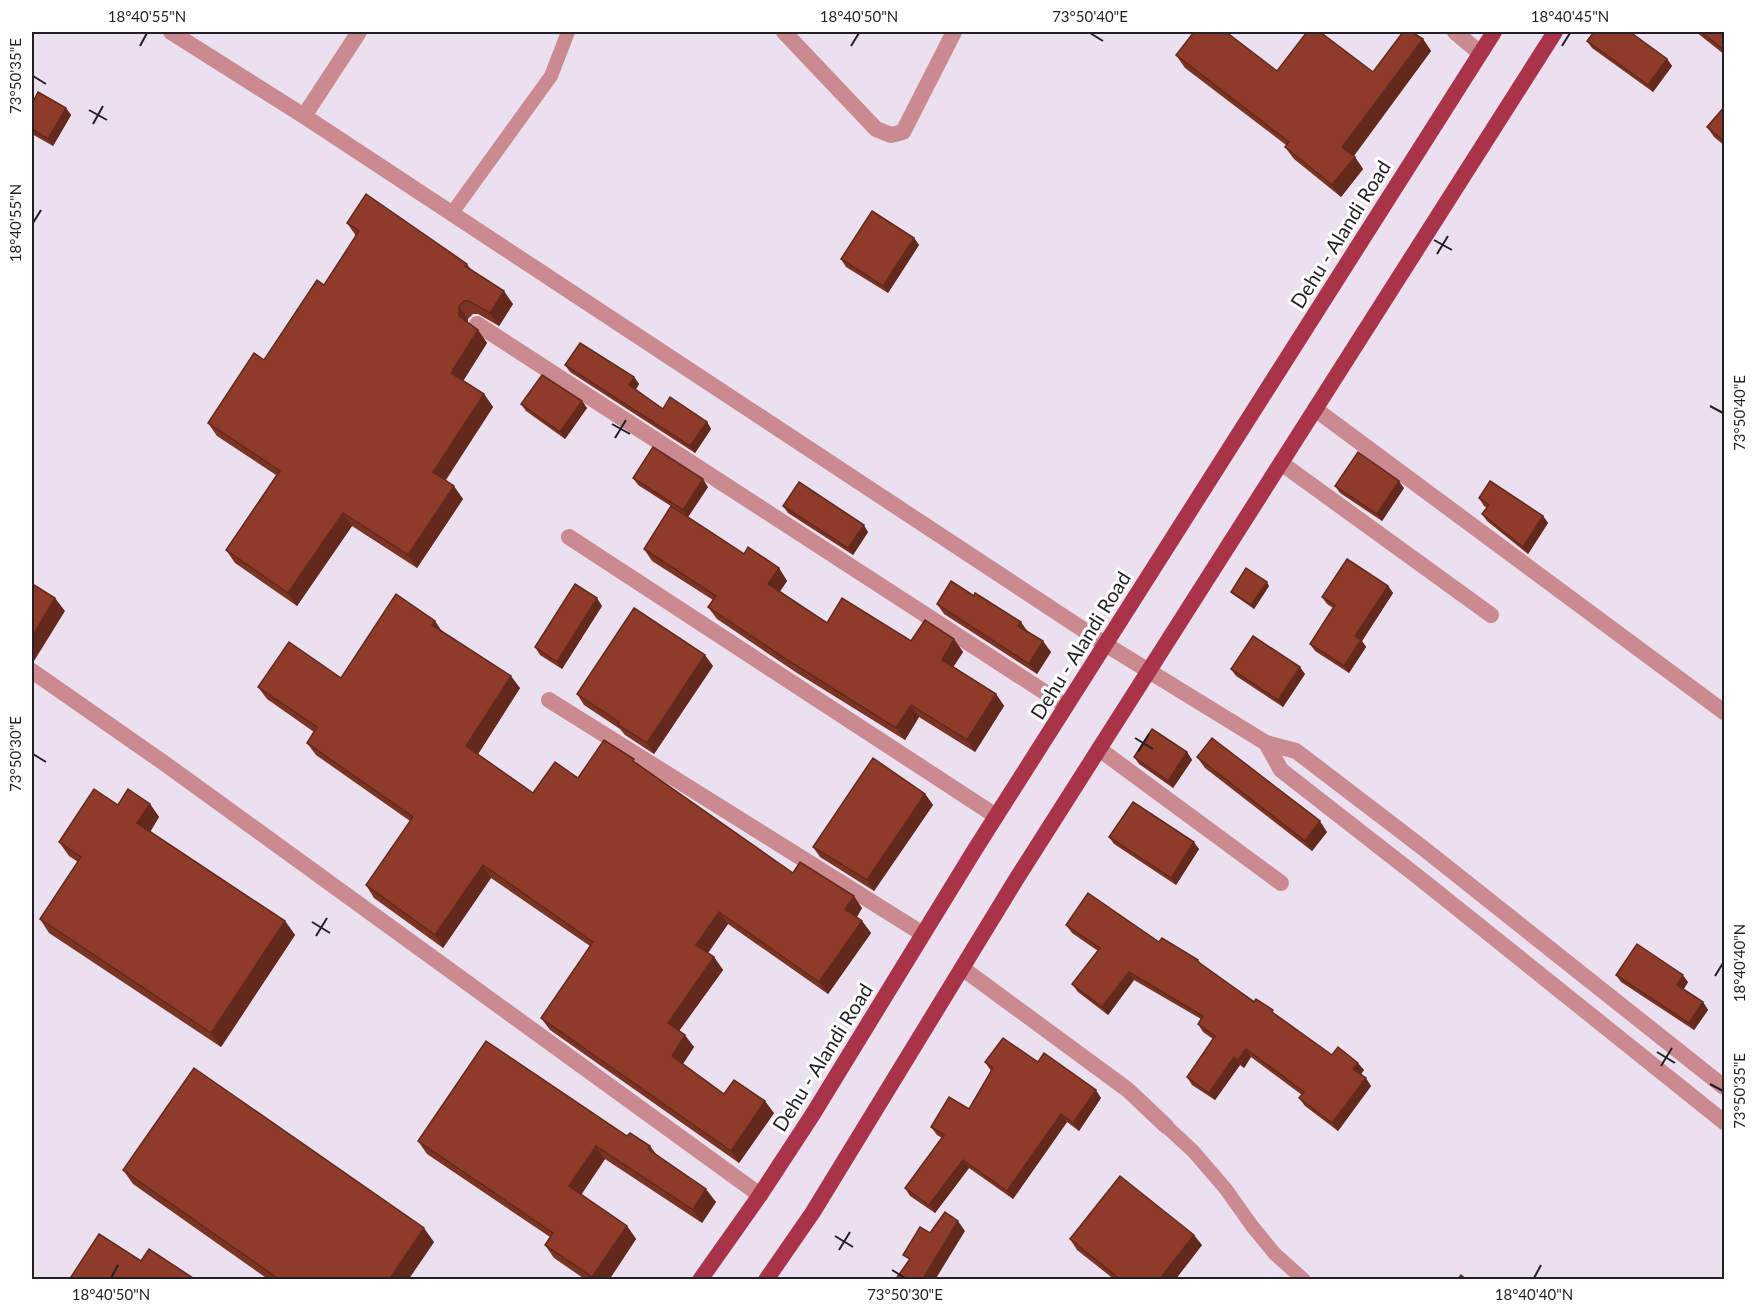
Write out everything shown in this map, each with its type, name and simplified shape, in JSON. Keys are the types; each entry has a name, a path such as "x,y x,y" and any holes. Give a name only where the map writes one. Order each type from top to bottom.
{"main road":[{"name":"Dehu - Alandi Road","path":"700,1280 813,1114 996,816 1494,32"},
{"path":"766,1280 813,1212 1099,749 1555,32"}],"street":[{"path":"171,32 452,213 1105,644 1266,743 1296,751 1423,848 1725,1087"},
{"path":"303,116 359,32"},
{"path":"784,32 876,129 891,135 903,132 954,32"},
{"path":"1455,32 1480,53"},
{"path":"477,324 1066,706"},
{"path":"1315,409 1725,712"},
{"path":"1281,463 1491,615"},
{"path":"569,537 996,816"},
{"path":"32,671 164,763 760,1195"},
{"path":"549,700 923,934"},
{"path":"1266,743 1281,770 1725,1122"},
{"path":"1099,749 1281,883"},
{"path":"1408,869 1423,848"},
{"path":"962,968 1128,1090 1167,1126"}],"lane":[{"path":"452,213 551,76 568,32"},
{"path":"1167,1126 1193,1150 1275,1254 1304,1280"}],"building":[{"path":"1194,32 1226,32 1277,71 1307,32 1320,32 1373,72 1403,32 1412,32 1423,39 1342,147 1355,157 1332,185 1285,147 1289,142 1176,55"},
{"path":"1594,32 1630,32 1667,59 1648,85 1587,41"},
{"path":"1701,32 1725,32 1725,48 1723,49"},
{"path":"38,92 66,108 48,139 32,129 32,104"},
{"path":"1725,106 1725,142 1707,127"},
{"path":"366,194 467,264 465,266 504,291 490,313 469,301 464,301 459,306 459,316 478,330 451,373 484,394 433,472 454,486 408,555 343,513 288,593 226,550 280,471 208,423 254,353 264,360 317,280 324,285 359,231 347,223"},
{"path":"872,211 914,238 883,286 841,259"},
{"path":"580,343 634,377 629,385 663,409 670,397 707,422 690,446 565,365"},
{"path":"542,375 582,401 560,432 521,404"},
{"path":"653,447 703,479 683,510 633,478"},
{"path":"1358,452 1399,481 1377,514 1335,486"},
{"path":"1490,481 1543,516 1523,547 1482,514 1489,505 1479,498"},
{"path":"799,482 864,525 848,548 783,506"},
{"path":"671,506 744,554 748,547 779,568 768,584 827,623 842,598 911,641 925,620 954,639 942,660 996,694 967,740 911,705 896,728 708,607 716,596 644,549"},
{"path":"1347,559 1388,586 1355,636 1361,640 1344,666 1310,644 1335,605 1322,597"},
{"path":"1246,568 1267,582 1251,605 1231,592"},
{"path":"951,581 1021,622 1018,626 1043,641 1029,664 937,604"},
{"path":"575,584 597,598 557,662 535,647"},
{"path":"34,585 55,598 32,637 32,589"},
{"path":"396,594 435,621 432,625 511,676 466,746 533,793 555,762 578,778 604,740 793,873 800,862 854,896 845,909 862,921 819,982 719,912 696,945 714,957 668,1023 685,1035 672,1056 724,1094 734,1080 765,1101 731,1151 541,1018 593,942 483,865 435,935 366,885 413,817 307,743 317,727 258,687 289,642 341,678"},
{"path":"634,608 705,655 647,743 618,725 619,722 577,694"},
{"path":"1253,636 1300,667 1278,700 1231,669"},
{"path":"1152,729 1187,752 1168,781 1134,757"},
{"path":"1212,738 1320,821 1305,841 1197,757"},
{"path":"873,758 925,794 867,880 813,847"},
{"path":"94,789 118,805 128,789 150,804 137,823 285,921 211,1033 40,919 81,857 59,842"},
{"path":"1133,802 1194,842 1171,878 1109,837"},
{"path":"1088,893 1159,942 1162,938 1198,960 1254,1002 1256,999 1273,1010 1272,1012 1332,1055 1338,1047 1358,1063 1353,1069 1366,1078 1332,1123 1299,1098 1304,1092 1246,1049 1238,1060 1234,1057 1209,1093 1187,1077 1215,1036 1198,1024 1203,1016 1129,972 1102,1007 1072,984 1100,948 1066,925"},
{"path":"1637,944 1683,975 1677,985 1703,1002 1689,1023 1616,975"},
{"path":"1003,1038 1038,1062 1044,1053 1096,1090 1073,1123 1061,1114 1007,1191 963,1160 929,1205 905,1188 944,1135 931,1127 949,1097 969,1109 993,1068 985,1062"},
{"path":"486,1041 627,1136 630,1133 650,1146 648,1149 706,1189 693,1210 596,1146 569,1186 627,1226 592,1277 545,1245 553,1233 418,1141"},
{"path":"194,1068 424,1228 389,1280 280,1280 123,1170"},
{"path":"1120,1176 1194,1235 1159,1280 1121,1280 1070,1239"},
{"path":"945,1212 958,1221 922,1280 895,1280 910,1259 903,1255 920,1227 930,1233"},
{"path":"99,1234 141,1261 149,1249 196,1280 69,1280"},
{"path":"1461,1275 1467,1280 1457,1280"}]}
